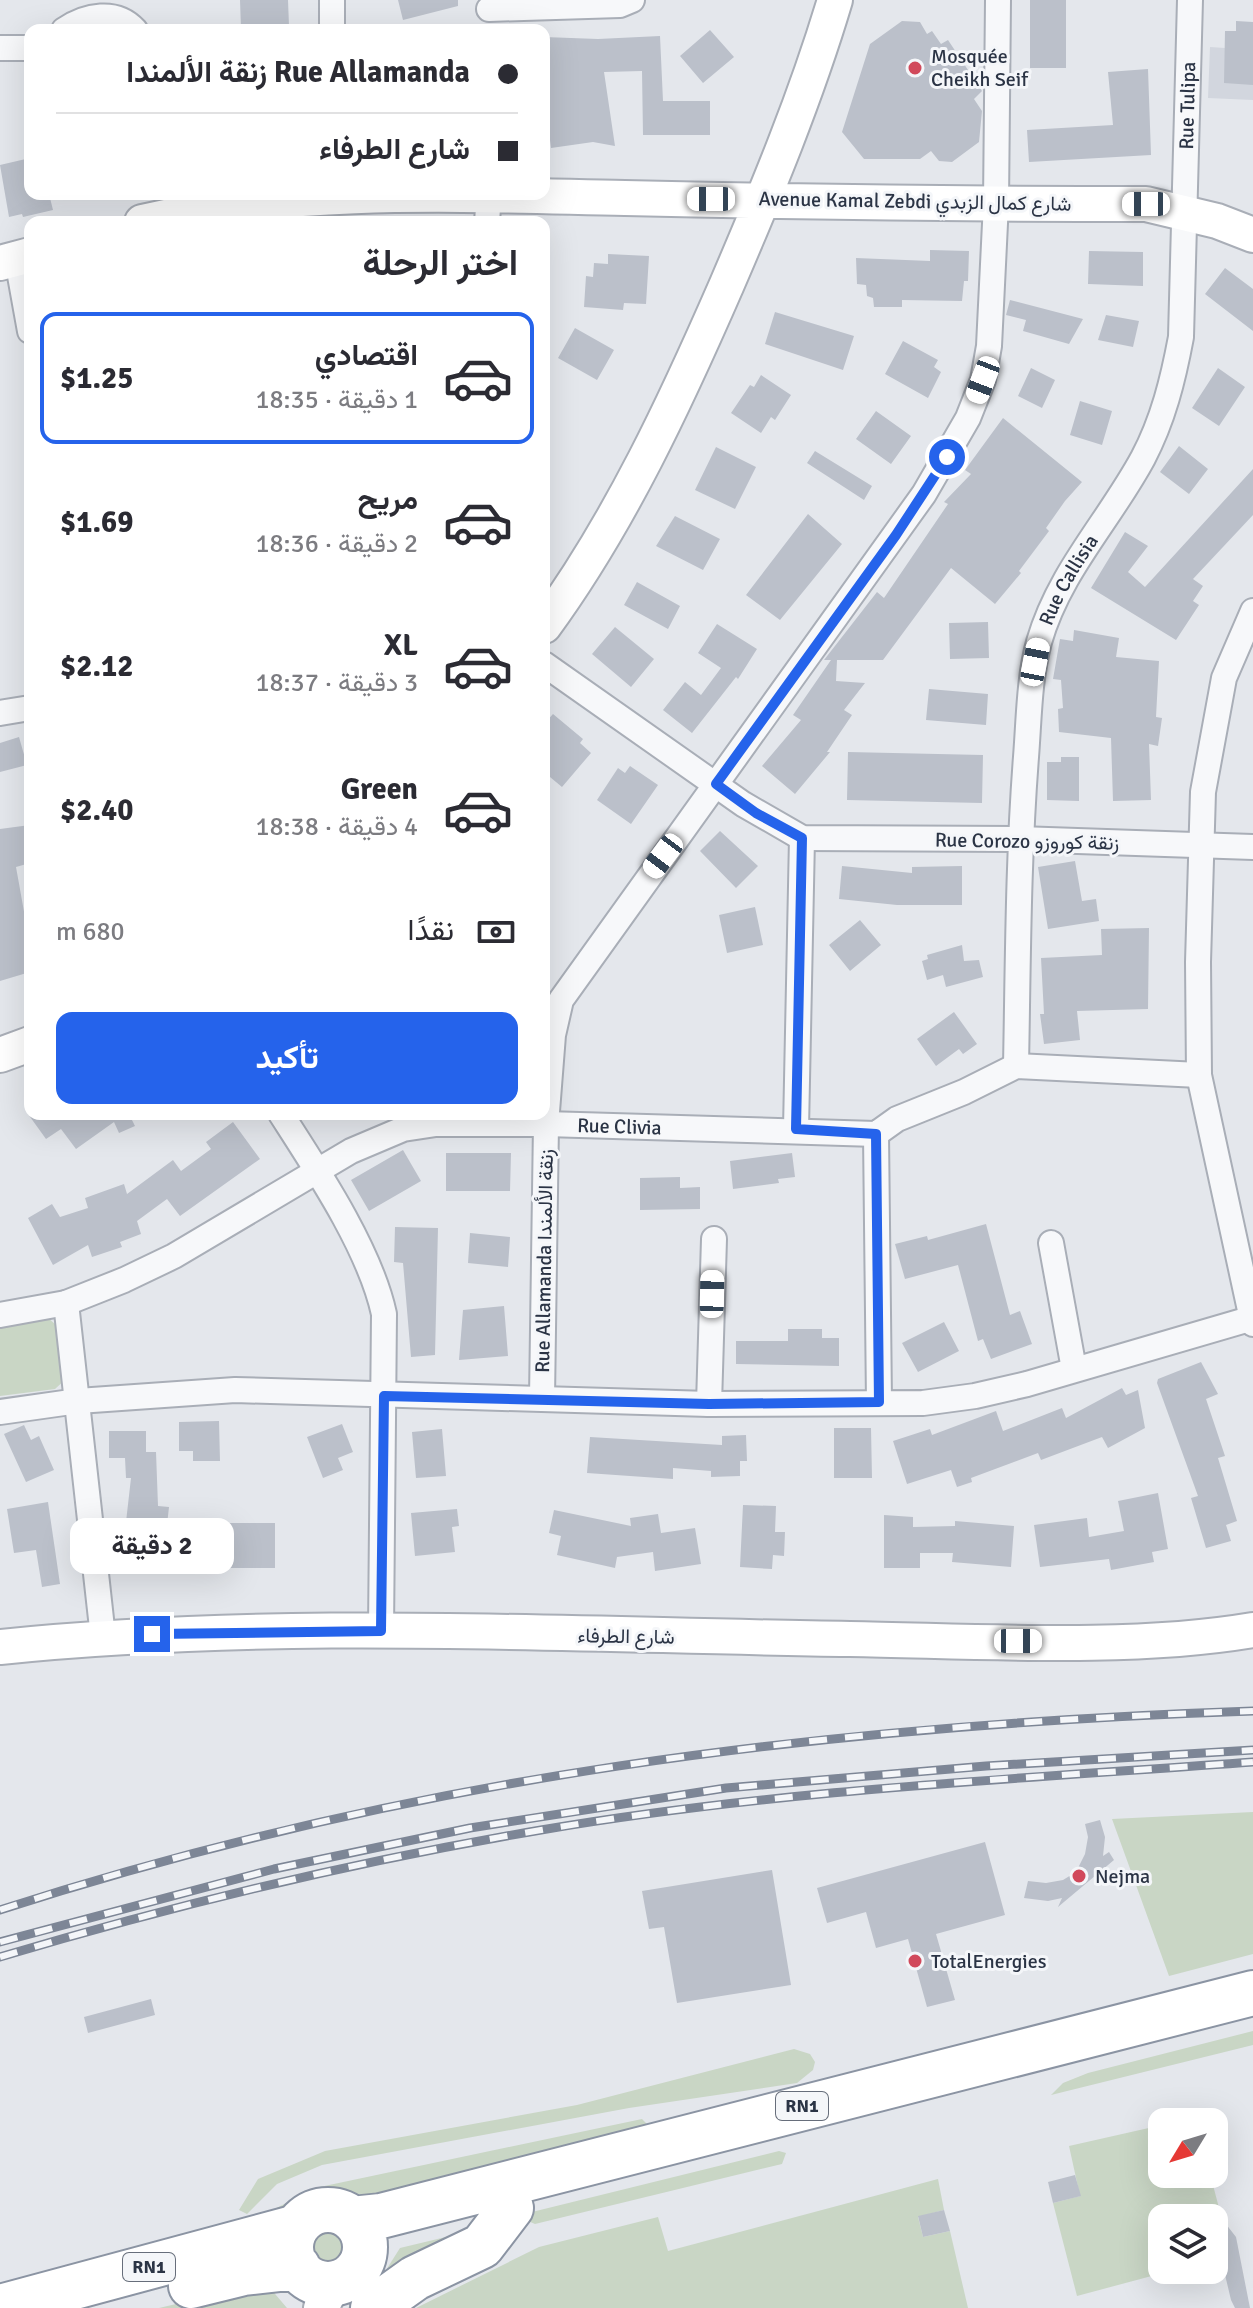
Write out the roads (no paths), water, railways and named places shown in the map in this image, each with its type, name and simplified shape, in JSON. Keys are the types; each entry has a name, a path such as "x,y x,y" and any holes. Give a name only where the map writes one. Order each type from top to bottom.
{"highway":[{"name":"RN1","path":"358,2235 381,2216 983,2059 1253,1993"},
{"name":"RN1","path":"358,2235 389,2239 924,2100 1253,2019"},
{"path":"373,2308 415,2278 482,2246 511,2208"},
{"name":"RN1","path":"112,2308 244,2273 312,2271 353,2275 358,2235 343,2213 323,2210 304,2219 312,2271"},
{"name":"RN1","path":"0,2307 312,2271"}],"street":[{"path":"332,0 332,24"},
{"path":"489,13 620,5 632,0"},
{"path":"550,616 665,421 764,199 816,66 835,0"},
{"name":"Rue Allamanda زنقة الألمندا","path":"550,1073 553,1035 561,1000 924,494 968,418 983,380 989,346 996,203 998,0"},
{"name":"Rue Tulipa","path":"1185,212 1190,0"},
{"path":"77,24 108,16 130,24"},
{"path":"0,48 24,50"},
{"name":"Avenue Kamal Zebdi شارع كمال الزبدي","path":"399,200 488,204 764,199 1146,204 1185,212 1253,235"},
{"name":"Avenue Kamal Zebdi شارع كمال الزبدي","path":"154,216 177,204 266,200"},
{"name":"Rue Callisia","path":"1016,1066 1019,839 1032,681 1039,643 1069,572 1142,459 1172,385 1181,337 1185,212"},
{"path":"16,259 24,300"},
{"path":"0,1412 78,1401 235,1390 709,1404 923,1403 975,1396 1252,1320 1199,1075 1203,792 1216,712 1236,644 1253,611"},
{"path":"550,668 756,813 802,838 796,1129"},
{"path":"0,713 24,709"},
{"name":"Rue Corozo زنقة كوروزو","path":"802,838 1019,839 1253,847"},
{"path":"0,1055 24,1046"},
{"path":"879,1402 876,1134 897,1119 964,1092 1016,1066 1199,1075"},
{"path":"285,1120 317,1170 379,1292 385,1340 381,1631"},
{"name":"Rue Allamanda زنقة الألمندا","path":"542,1398 546,1120"},
{"name":"Rue Clivia","path":"0,1315 66,1303 174,1256 317,1170 403,1129 436,1124 546,1124 796,1129 876,1134"},
{"path":"709,1404 714,1239"},
{"path":"1051,1243 1074,1369"},
{"path":"66,1303 103,1637"},
{"name":"شارع الطرفاء","path":"0,1647 103,1637 381,1631 1114,1641 1253,1630"}],"railway":[{"path":"0,1910 154,1864 308,1825 464,1792 619,1766 776,1745 934,1729 1253,1711"},
{"path":"0,1942 274,1869 470,1828 726,1788 986,1766 1253,1750"},
{"path":"0,1957 268,1885 404,1855 629,1816 807,1795 1253,1762"}],"place":[{"name":"Mosquée Cheikh Seif","path":"915,68"},
{"name":"Nejma","path":"1079,1876"},
{"name":"TotalEnergies","path":"915,1961"}]}
